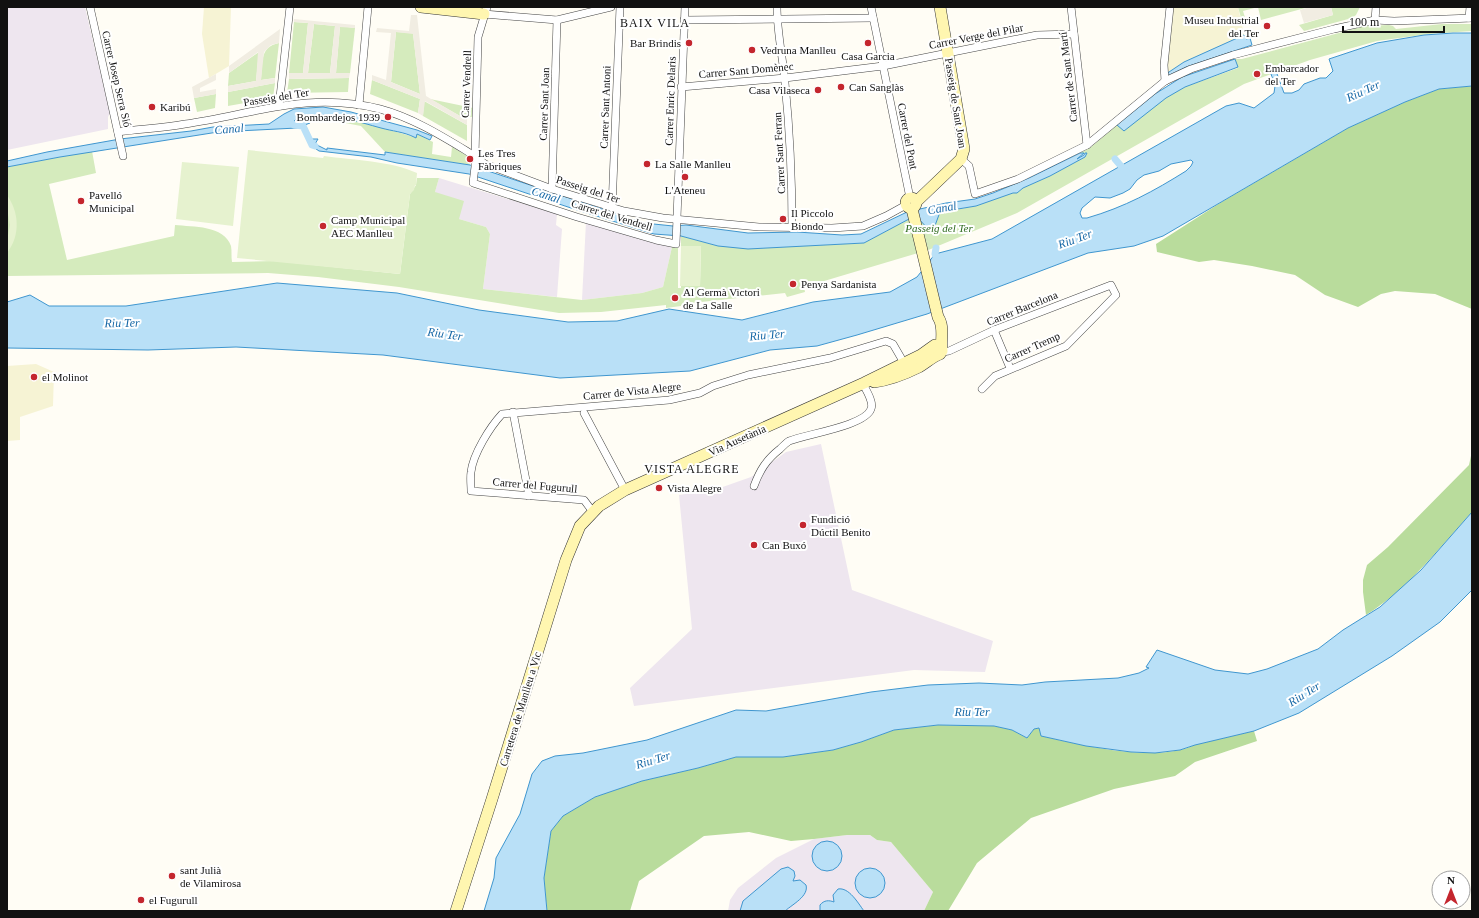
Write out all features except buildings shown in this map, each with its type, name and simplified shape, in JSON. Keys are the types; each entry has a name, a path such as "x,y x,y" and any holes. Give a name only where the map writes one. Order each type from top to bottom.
{"street":[{"name":"Carrer Josep Serra Sió","path":"90,7 123,156"},
{"path":"279,106 290,7"},
{"path":"359,105 368,7"},
{"path":"421,7 486,10 557,20 611,7"},
{"name":"Carrer Sant Antoni","path":"612,208 620,7"},
{"name":"Carrer Enric Delaris","path":"677,223 684,7"},
{"name":"Carrer Sant Ferran","path":"777,7 777,20 785,78 790,139 792,228"},
{"name":"Carrer del Pont","path":"871,7 911,205"},
{"name":"Passeig de Sant Joan","path":"940,7 964,144 964,152 961,159 969,166 975,194 1018,179 1088,145"},
{"name":"Carrer de Sant Martí","path":"1071,7 1088,145"},
{"path":"1165,81 1164,65 1170,7"},
{"path":"1375,20 1376,7"},
{"path":"1088,145 1165,81 1191,69 1233,55 1375,20 1394,21 1471,18 1470,7"},
{"name":"Carrer Vendrell","path":"475,156 478,37 486,10"},
{"path":"684,20 873,18"},
{"name":"Carrer Sant Joan","path":"552,189 557,20"},
{"name":"Carrer Verge del Pilar","path":"883,66 1037,35 1074,34"},
{"name":"Carrer Sant Domènec","path":"682,87 785,78 883,66"},
{"name":"Passeig del Ter","path":"119,135 279,106 316,102 337,102 381,110 402,117 426,128 475,156 485,164 552,189 612,208 677,223 792,228 863,226 911,205"},
{"name":"Carrer del Vendrell","path":"475,156 473,183 576,217 656,240 676,244 677,223"},
{"path":"937,349 942,325 938,317 911,205 961,159"},
{"name":"Carrer Barcelona","path":"937,349 950,351 994,330 1111,285"},
{"name":"Carrer Tremp","path":"982,389 995,376 1010,368 1066,346 1116,295 1111,285"},
{"path":"994,330 1010,368"},
{"name":"Carrer de Vista Alegre","path":"471,491 471,472 474,458 498,418 502,414 669,400 700,393 713,386 748,375 830,358 886,341 893,344 904,363"},
{"name":"Via Ausetània","path":"593,512 625,490 937,349"},
{"name":"Via Ausetània","path":"864,383 892,378 919,367 937,349"},
{"path":"754,486 768,458 789,442 850,424 866,416 870,411 871,403 864,383"},
{"path":"513,412 529,496"},
{"path":"584,413 625,490"},
{"name":"Carrer del Fugurull","path":"471,491 584,500 593,512"},
{"name":"Carretera de Manlleu a Vic","path":"456,911 566,560 580,526 593,512"}],"shaded area":[{"path":"7,7 85,7 110,113 108,117 108,129 7,150"},
{"path":"204,7 231,7 229,66 209,78 202,34"},
{"path":"1172,7 1238,7 1244,35 1184,62 1166,74"},
{"path":"1309,7 1331,7 1333,15 1304,23 1300,10"},
{"path":"411,15 417,15 426,96 460,116 467,117 467,125 425,101 423,116 418,113 420,99 372,80 372,75 386,80 391,33 376,32 377,28 409,31","holes":["396,32 413,34 420,94 391,82"]},
{"path":"294,19 355,25 355,28 340,27 336,73 350,73 349,78 289,79 289,73 303,73 308,23 294,22","holes":["314,24 335,26 330,73 308,73"]},
{"path":"280,29 279,43 271,45 264,52 261,80 275,78 275,83 228,92 228,86 256,81 258,52 229,73 229,66"},
{"path":"216,74 216,80 200,88 200,92 216,89 216,94 194,98 192,87"},
{"path":"439,178 557,214 556,225 562,229 557,297 483,289 490,234 486,227 459,219 435,192"},
{"path":"586,222 672,247 663,287 642,293 582,300"},
{"name":"el Molinot","path":"36,364 54,372 53,406 20,417 20,440 7,441 7,366"},
{"path":"821,444 852,590 993,641 985,672 914,670 634,706 630,688 692,629 679,495 717,489 751,477 786,452"},
{"path":"847,835 870,835 877,840 891,842 933,892 924,911 728,911 730,900 738,888 776,858 814,839"}],"green space":[{"path":"1238,7 1258,7 1243,11 1247,24 1243,25"},
{"path":"1258,7 1309,7 1261,20"},
{"path":"1331,7 1360,7 1356,15 1352,18 1304,31 1299,25 1333,15"},
{"path":"294,22 308,23 303,73 289,73"},
{"path":"314,24 335,26 330,73 308,73"},
{"name":"Passeig del Ter","path":"1442,24 1472,24 1472,31 1429,34 1377,41 1310,60 1244,84 1017,213 926,251 917,217 976,206 1013,193 1017,193 1023,188 1050,176 1085,157 1087,153 1080,153 1091,147 1117,125 1185,87 1238,68 1235,59 1242,59 1365,26 1389,25 1396,29"},
{"path":"340,26 355,28 350,73 336,73"},
{"path":"396,32 413,33 420,94 391,82"},
{"path":"279,43 275,78 261,80 262,62 265,52 268,48"},
{"path":"259,52 256,81 228,86 229,73"},
{"path":"349,78 348,92 287,93 289,79"},
{"path":"372,80 420,99 418,113 370,94"},
{"path":"275,83 273,98 228,106 228,92"},
{"path":"1472,86 1472,309 1435,294 1395,291 1381,294 1358,307 1325,295 1295,275 1214,260 1199,262 1157,252 1156,244 1220,203 1348,128 1405,102 1439,89"},
{"path":"216,94 215,108 197,112 194,98"},
{"path":"430,99 473,108 472,117 460,116"},
{"path":"424,101 467,125 467,141 423,116"},
{"path":"317,114 362,122 414,137 417,134 433,142 432,154 451,157 452,147 471,158 470,165 385,152 361,126 319,118 319,123 310,123 310,120 294,120 300,116"},
{"name":"Camp Municipal AEC Manlleu","path":"248,150 323,158 324,156 372,162 396,166 417,173 416,185 410,194 400,274 237,258"},
{"path":"92,151 96,173 49,184 67,260 174,236 175,225 207,228 222,234 231,246 232,262 275,261 400,274 410,194 416,185 417,178 439,178 435,192 464,201 459,219 486,227 490,234 483,289 582,300 642,293 663,287 672,247 678,247 678,288 681,288 681,286 700,286 701,246 681,246 681,236 718,246 797,246 864,243 909,219 918,253 804,287 805,292 787,297 785,293 682,304 681,306 666,308 666,305 601,312 559,313 399,287 318,277 268,273 7,276 7,167"},
{"path":"182,162 239,167 233,226 176,219"},
{"path":"7,195 14,209 17,224 15,239 7,253 7,241 10,225 7,208"},
{"path":"681,246 701,246 700,286 680,286"},
{"path":"1472,451 1472,512 1435,554 1396,593 1366,615 1363,580 1367,565 1388,547 1469,465"},
{"path":"938,725 994,726 1012,730 1027,738 1034,729 1039,728 1041,736 1110,750 1147,753 1180,750 1194,745 1254,731 1257,741 1195,762 1175,776 1114,789 1031,818 977,863 948,911 924,911 933,892 891,842 877,840 870,835 847,835 791,841 749,832 704,836 639,881 630,911 547,911 544,878 551,831 563,816 595,797 642,781 698,768 736,757 783,757 833,750 894,730"}],"water":[{"name":"Riu Ter","path":"1472,33 1472,86 1439,89 1405,102 1348,128 1163,236 1134,246 1088,253 927,314 817,346 770,350 690,371 560,378 383,355 236,347 148,350 7,348 7,302 30,295 49,306 126,306 277,283 397,293 479,310 568,322 617,321 669,309 742,320 813,302 890,292 917,277 935,254 992,239 1226,106 1239,103 1254,108 1274,93 1275,86 1271,74 1276,71 1284,93 1292,93 1299,90 1304,84 1320,78 1326,78 1333,71 1329,59 1377,43 1424,35","holes":["1191,160 1193,162 1186,171 1139,198 1101,214 1082,218 1080,213 1082,208 1095,197 1110,198 1130,189 1137,180 1144,175 1159,171 1171,164"]},
{"path":"1244,35 1246,39 1250,38 1252,45 1186,67 1168,76 1166,74 1184,62"},
{"path":"1235,59 1238,67 1185,87 1166,98 1124,131 1117,125 1155,94 1182,77"},
{"path":"323,107 351,112 417,130 432,136 430,140 417,134 416,138 410,135 349,119 323,115 311,115 301,117 294,121 298,119 299,121 310,120 310,123 297,128 218,132 7,167 7,161 47,152 120,139 213,127 269,124 294,109"},
{"path":"310,139 318,139 315,144 327,150 327,148 385,155 385,152 470,165 644,223 673,226 686,225 748,233 797,232 842,235 861,234 907,212 946,203 975,199 993,193 1029,178 1080,153 1084,153 1077,159 1087,153 1085,157 1050,176 1023,188 1017,193 1013,193 976,206 940,212 933,231 931,232 917,217 909,219 864,243 748,249 718,246 681,236 654,234 469,174 397,163 371,157 319,151 309,144"},
{"name":"Riu Ter","path":"1472,512 1472,590 1440,622 1392,656 1299,713 1254,731 1180,750 1155,753 1131,752 1086,746 1041,736 1039,728 1034,729 1027,738 1012,730 994,726 938,725 894,730 833,750 783,757 736,757 698,768 642,781 595,797 563,816 551,831 544,878 547,911 484,911 494,878 496,858 520,814 532,774 542,761 555,756 583,753 647,740 736,710 766,711 871,692 928,685 979,683 1022,685 1045,682 1118,678 1139,673 1149,668 1146,667 1157,650 1215,670 1248,674 1267,669 1318,649 1343,630 1380,607 1421,570"},
{"path":"827,841 838,845 842,856 838,867 827,871 816,867 812,856 816,845"},
{"path":"788,867 794,871 795,876 793,881 800,880 806,885 805,893 800,900 785,911 740,911 743,901 781,869"},
{"path":"870,868 881,872 885,883 881,894 870,898 859,894 855,883 859,872"},
{"path":"838,889 846,890 864,911 820,911 820,905 823,902 834,902 833,895"}],"waterway":[{"name":"Canal","path":"294,125 303,126 312,145 315,146"},
{"path":"1115,159 1126,172"},
{"path":"936,248 935,254 938,262"}],"place":[{"name":"Museu Industrial del Ter","path":"1267,26"},
{"name":"Bar Brindis","path":"689,43"},
{"name":"Casa Garcia","path":"868,43"},
{"name":"Vedruna Manlleu","path":"752,50"},
{"name":"Embarcador del Ter","path":"1257,74"},
{"name":"Can Sanglàs","path":"841,87"},
{"name":"Casa Vilaseca","path":"818,90"},
{"name":"Karibú","path":"152,107"},
{"name":"Bombardejos 1939","path":"388,117"},
{"name":"Les Tres Fàbriques","path":"470,159"},
{"name":"La Salle Manlleu","path":"647,164"},
{"name":"L'Ateneu","path":"685,177"},
{"name":"Pavelló Municipal","path":"81,201"},
{"name":"Il Piccolo Biondo","path":"783,219"},
{"name":"Camp Municipal AEC Manlleu","path":"323,226"},
{"name":"Penya Sardanista","path":"793,284"},
{"name":"Al Germà Victori de La Salle","path":"675,298"},
{"name":"el Molinot","path":"34,377"},
{"name":"Vista Alegre","path":"659,488"},
{"name":"Fundició Dúctil Benito","path":"803,525"},
{"name":"Can Buxó","path":"754,545"},
{"name":"sant Julià de Vilamirosa","path":"172,876"},
{"name":"el Fugurull","path":"141,900"}],"district":[{"name":"BAIX VILA","path":"655,23"},
{"name":"VISTA ALEGRE","path":"692,469"}]}
